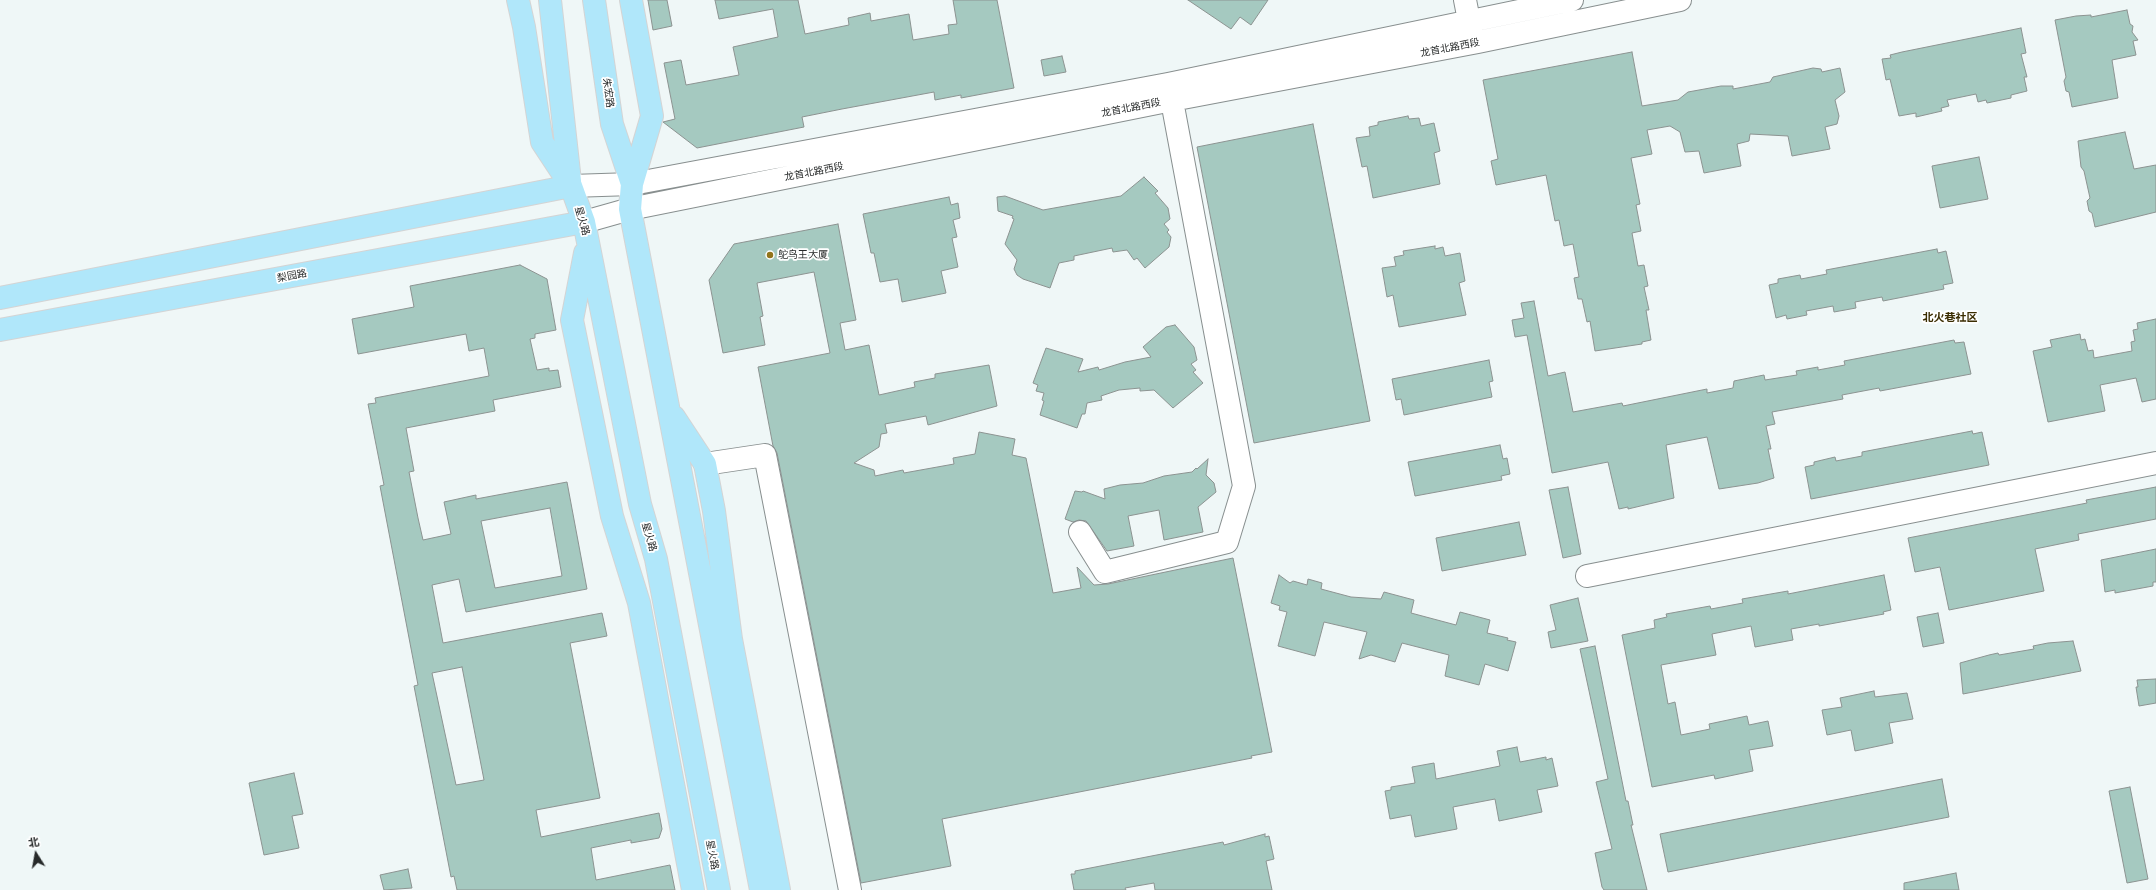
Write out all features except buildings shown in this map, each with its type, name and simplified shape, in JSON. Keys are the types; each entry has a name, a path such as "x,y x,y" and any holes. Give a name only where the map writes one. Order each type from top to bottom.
{"main road":[{"path":"518,0 524,27 542,142 571,186"},
{"path":"550,0 571,186"},
{"name":"朱宏路","path":"594,0 612,124 632,184"},
{"path":"631,0 652,116 632,184 630,209 761,890"},
{"path":"0,298 571,186"},
{"name":"星火路","path":"571,186 586,232 640,504 656,559 719,890"},
{"path":"586,232 572,320 612,516 623,548 638,603 693,890"},
{"name":"梨园路","path":"0,330 586,232"},
{"path":"669,410 705,464 714,511 730,639 779,890"},
{"path":"623,548 670,634"},
{"path":"677,806 702,801"}],"street":[{"path":"1465,0 1473,43"},
{"name":"龙首北路西段","path":"586,232 630,209 1170,92 1469,21 1572,0"},
{"name":"龙首北路西段","path":"571,186 632,184 1170,92 1473,43 1680,0"},
{"path":"1080,532 1105,572 1227,542 1244,486 1170,92"},
{"path":"705,464 765,455 850,890"},
{"path":"1587,576 2156,463"}],"place":[{"name":"鸵鸟王大厦","path":"770,255"}],"district":[{"name":"北火巷社区","path":"1950,318"}]}
